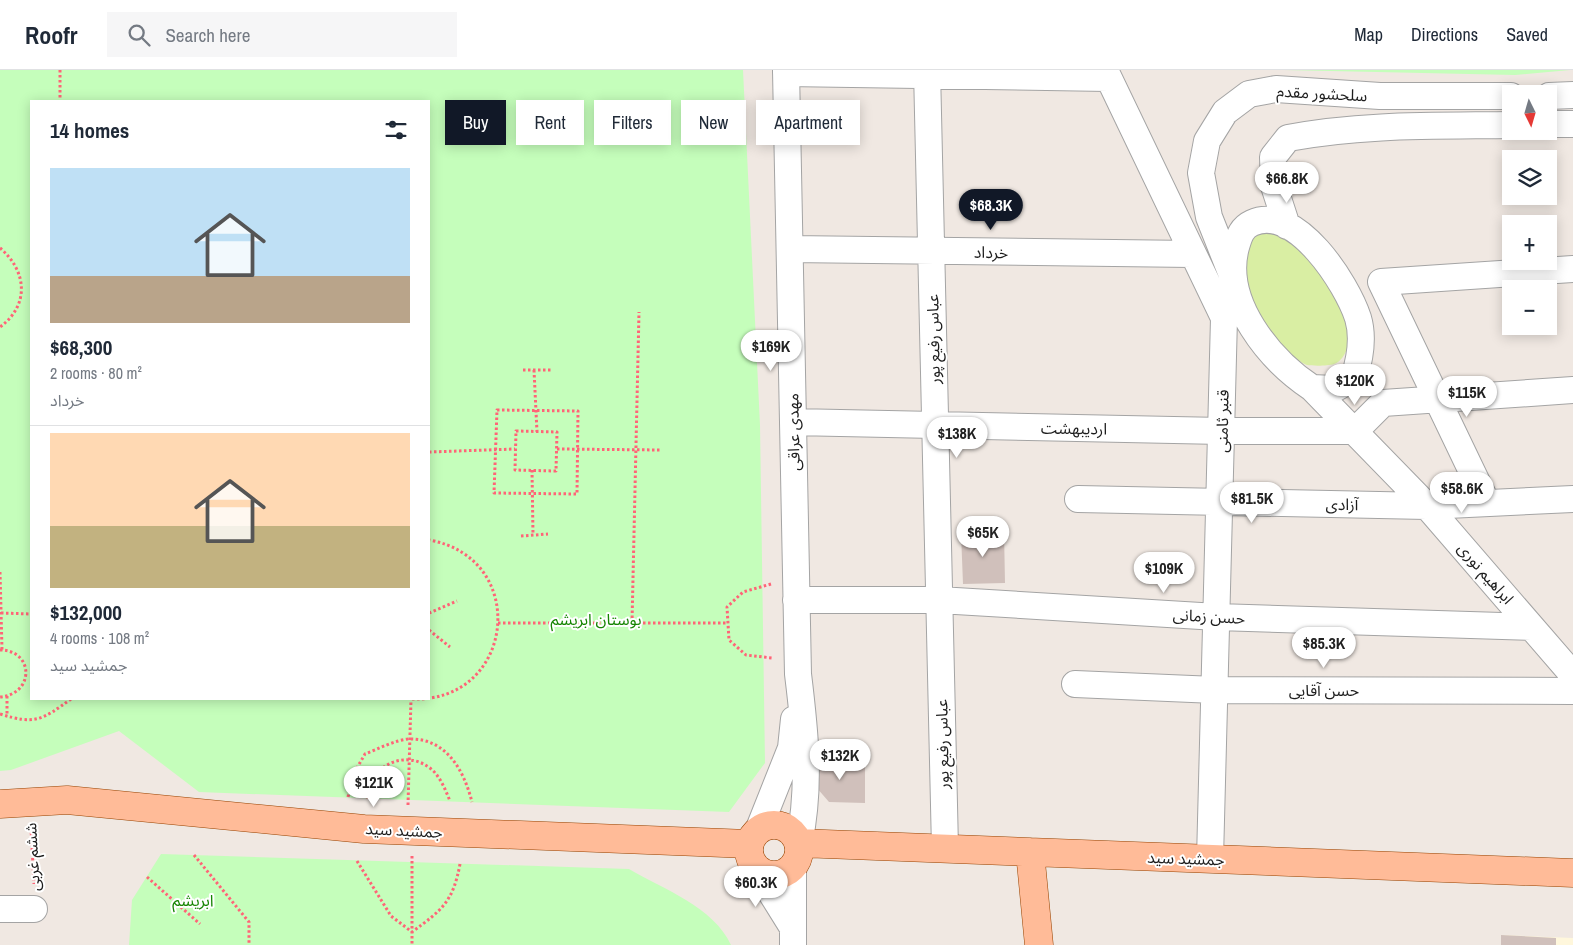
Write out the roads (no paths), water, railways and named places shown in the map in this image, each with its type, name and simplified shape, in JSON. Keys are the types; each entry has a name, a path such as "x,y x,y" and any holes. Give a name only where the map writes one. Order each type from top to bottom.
{"main road":[{"name":"جمشید سید","path":"0,804 67,800 364,829 754,848"},
{"path":"772,825 781,826 795,835 796,855 778,876 769,875 754,848 772,825"},
{"name":"جمشید سید","path":"796,855 945,848 1573,873"},
{"path":"1030,852 1039,945"}],"street":[{"path":"786,72 1106,74"},
{"name":"مهدی عراقی","path":"786,72 798,666"},
{"name":"عباس رفیع پور","path":"927,73 945,848"},
{"name":"قنبر ثامنی","path":"1106,74 1224,318 1210,859"},
{"name":"سلحشور مقدم","path":"1233,278 1209,217 1201,174 1207,141 1225,112 1249,94 1276,89 1380,96 1502,96"},
{"path":"1558,96 1573,95"},
{"path":"1558,124 1573,124"},
{"name":"سلحشور مقدم","path":"1287,226 1274,186 1273,157 1288,138 1323,131 1370,128 1502,125"},
{"path":"1233,278 1234,254 1240,232 1252,223 1272,220 1287,226 1308,240 1338,275 1358,319 1361,356 1354,378 1334,389 1312,388"},
{"name":"خرداد","path":"790,249 1192,254"},
{"path":"1487,503 1381,282 1573,269"},
{"name":"ابراهیم نوری","path":"1233,278 1241,306 1265,346 1291,374 1312,388 1427,506 1573,675"},
{"path":"1354,378 1383,403"},
{"path":"1355,431 1383,403 1573,390"},
{"name":"اردیبهشت","path":"793,422 1222,431 1355,431"},
{"name":"آزادی","path":"1078,499 1427,506 1573,498"},
{"name":"حسن زمانی","path":"796,591 1217,618 1531,627"},
{"path":"793,936 754,848 791,748 798,666"},
{"path":"793,936 796,855 807,781 806,743 798,666"},
{"name":"حسن آقایی","path":"1075,684 1215,690 1573,691"},
{"name":"ششم غربی","path":"0,910 34,909"}],"park label":[{"name":"بوستان ابریشم","path":"596,619"},
{"name":"ابریشم","path":"193,900"}]}
